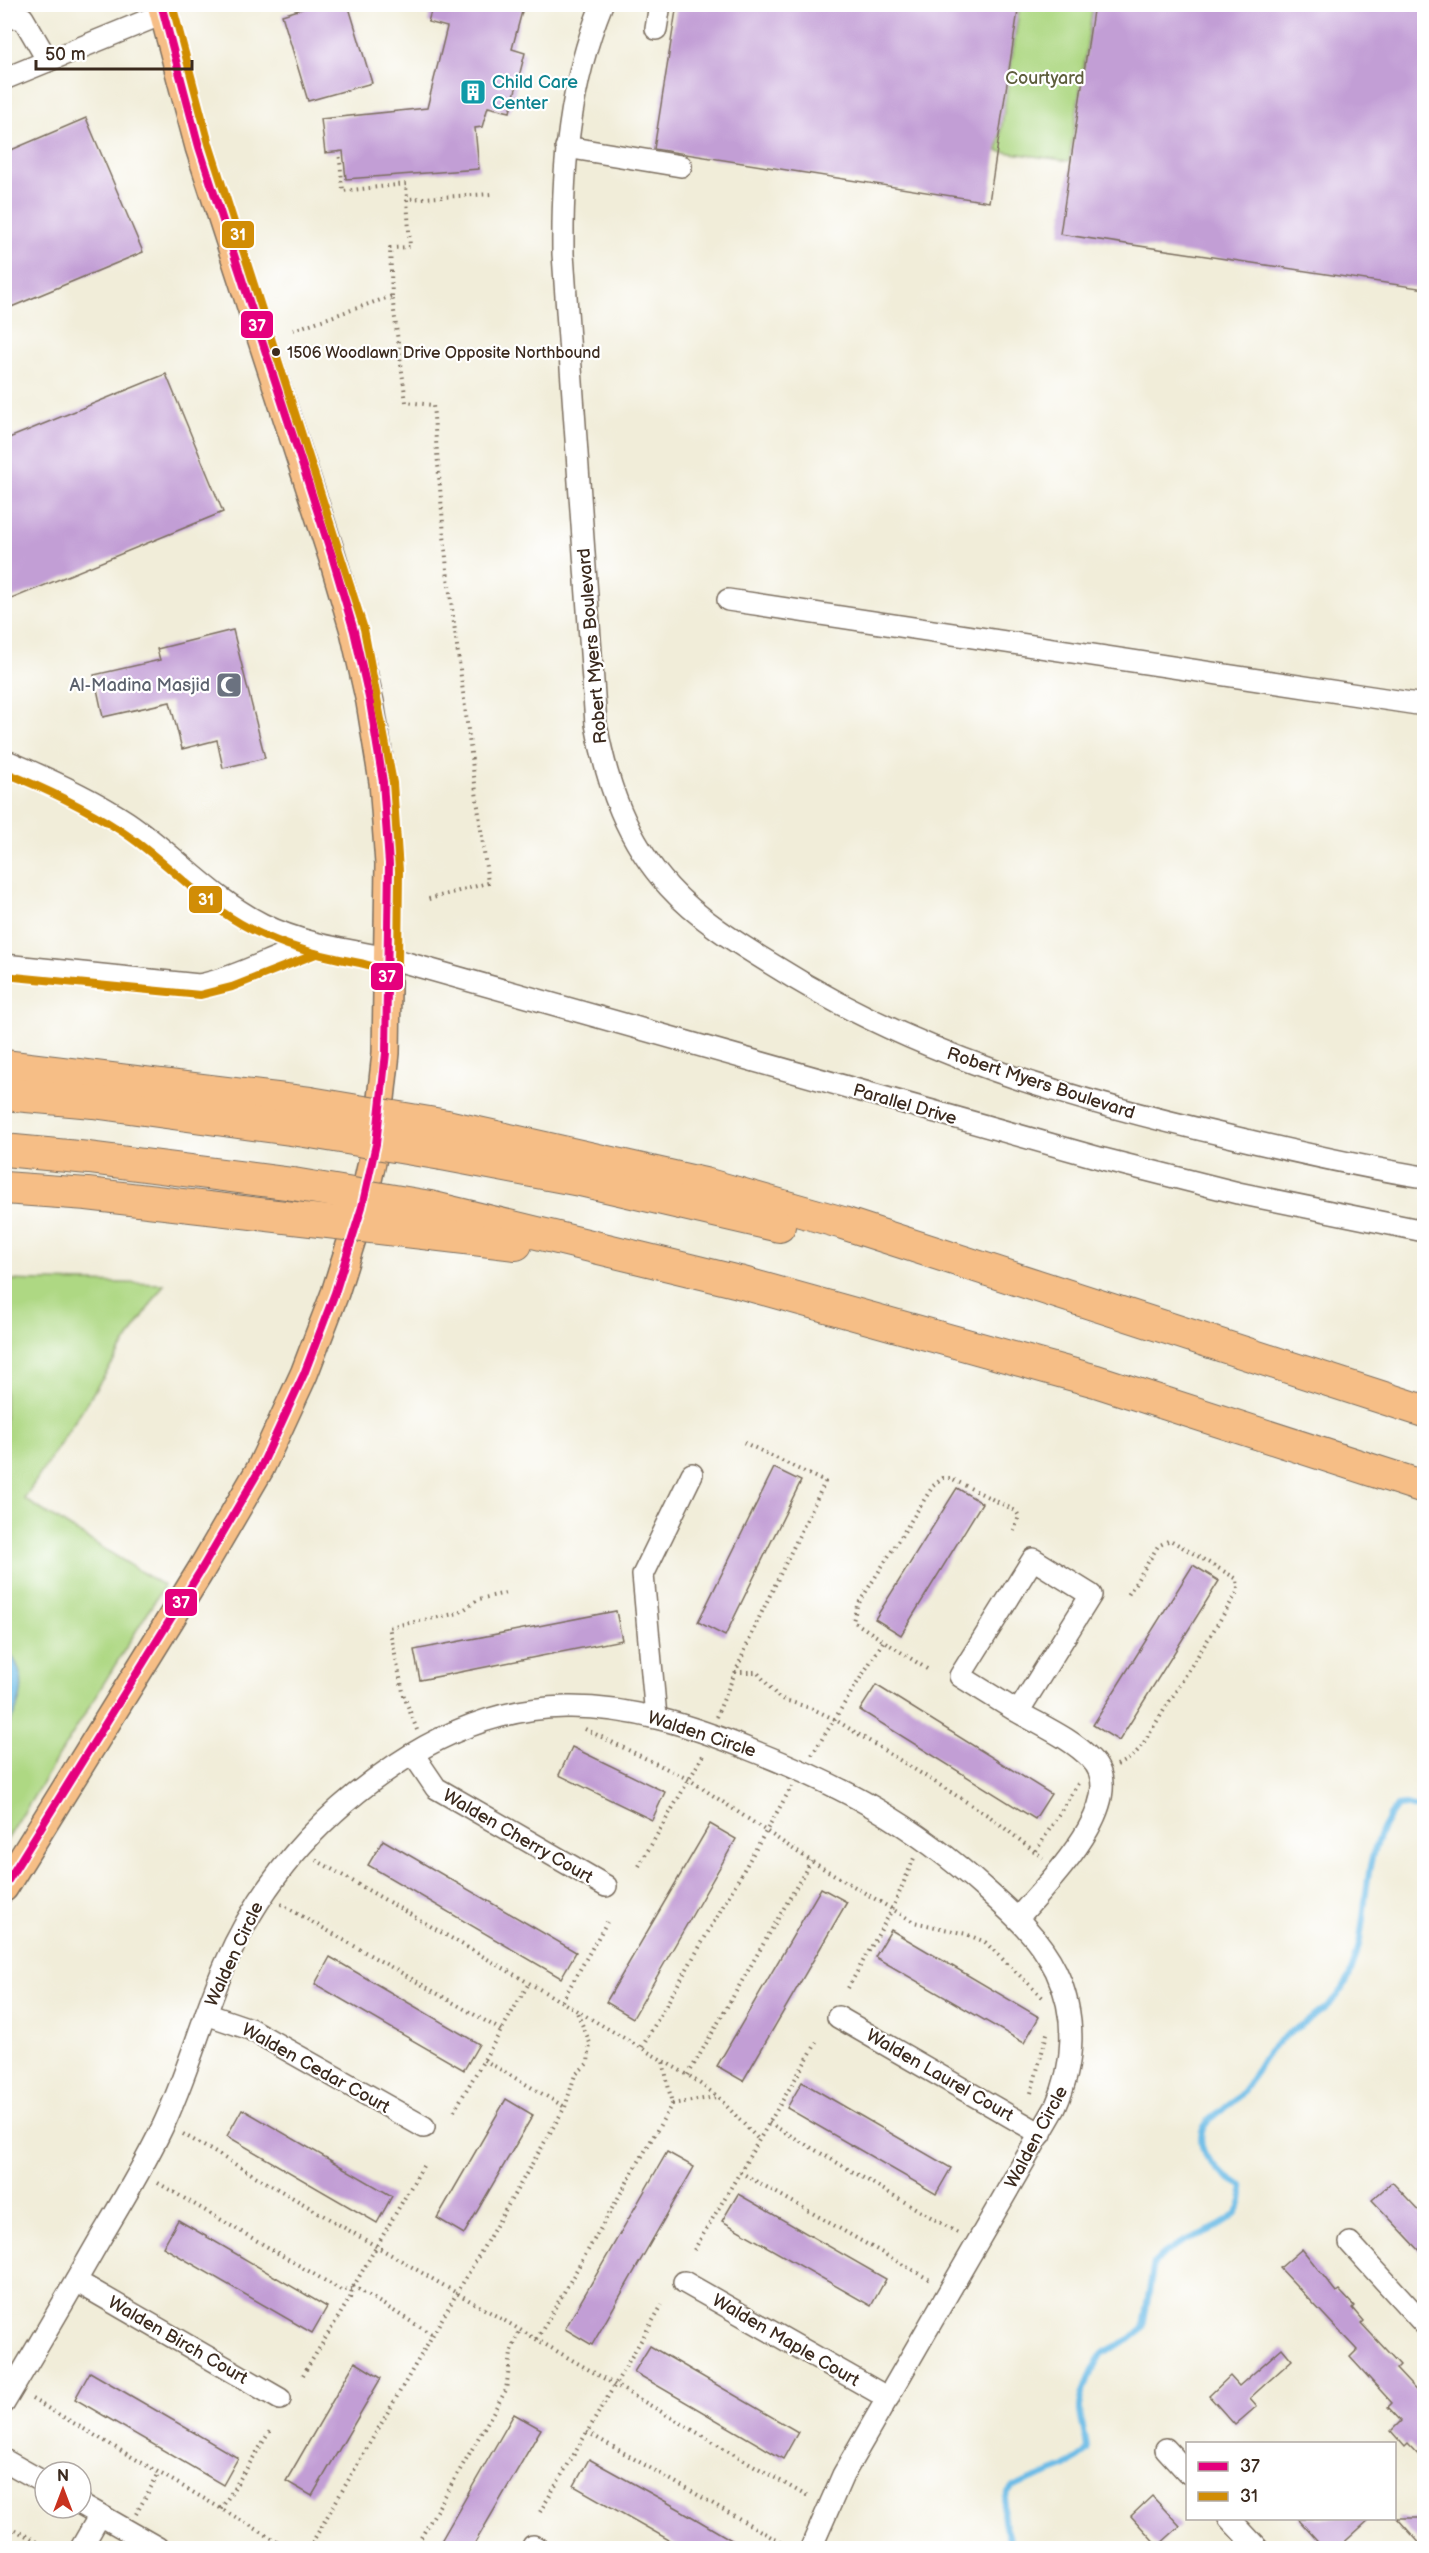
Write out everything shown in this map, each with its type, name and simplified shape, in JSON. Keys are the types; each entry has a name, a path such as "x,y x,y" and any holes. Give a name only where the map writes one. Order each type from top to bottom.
{"highway":[{"path":"4,1066 445,1140 580,1180 699,1207 1135,1317 1425,1411"},
{"path":"4,1094 104,1104 308,1117"},
{"path":"4,1150 89,1158 293,1185 426,1220 739,1282 1096,1381 1425,1487"},
{"path":"4,1188 87,1194 285,1217 426,1220"}],"main road":[{"path":"4,1888 201,1570 260,1469 304,1374 335,1293 362,1207 375,1144 386,1053 389,864 383,782 370,702 354,631 199,147 164,7"}],"street":[{"name":"Robert Myers Boulevard","path":"602,4 583,60 566,147 562,192 563,254 596,724 610,788 625,824 649,862 670,888 732,940 805,985 858,1014 981,1068 1112,1109 1315,1156 1425,1178"},
{"path":"656,29 660,4"},
{"path":"4,79 164,7"},
{"path":"4,18 23,18 48,61"},
{"path":"566,147 681,166"},
{"path":"728,600 1425,705"},
{"name":"Parallel Drive","path":"4,760 76,792 128,823 229,902 261,923 313,944 389,958 1103,1159 1238,1193 1425,1231"},
{"path":"4,965 199,985 225,980 284,953 313,944"},
{"path":"656,1717 643,1575 692,1474"},
{"path":"1018,1712 1091,1595 1033,1559 960,1676 1093,1761 1100,1774 1101,1794 1099,1811 1092,1827 1018,1918"},
{"name":"Walden Circle","path":"4,2403 160,2132 237,1939 281,1869 334,1813 417,1745 463,1728 524,1710 593,1708 656,1717 722,1738 821,1779 870,1803 936,1848 1018,1918 1041,1947 1057,1973 1071,2024 1072,2044 1066,2080 1041,2134 843,2475 811,2548"},
{"name":"Walden Cherry Court","path":"417,1745 436,1788 606,1886"},
{"name":"Walden Cedar Court","path":"206,2014 250,2029 423,2127"},
{"name":"Walden Laurel Court","path":"838,2017 1041,2134"},
{"path":"1350,2243 1425,2324"},
{"name":"Walden Birch Court","path":"76,2281 279,2399"},
{"name":"Walden Maple Court","path":"684,2282 888,2398"},
{"path":"1166,2449 1186,2471"},
{"path":"4,2460 33,2476"},
{"path":"93,2511 158,2548"},
{"path":"81,2548 100,2515"},
{"path":"1231,2520 1257,2548"}],"path":[{"path":"339,152 343,191 406,184 410,247 390,248 392,296 406,402 433,405 447,570 488,883 425,900"},
{"path":"407,199 490,194"},
{"path":"293,330 392,296"},
{"path":"716,1718 757,1622 825,1482 743,1442"},
{"path":"927,1669 853,1621 853,1614 938,1480 950,1478 1008,1505 1018,1516 1014,1531"},
{"path":"1113,1766 1132,1757 1141,1747 1235,1596 1238,1584 1236,1579 1170,1540 1158,1546 1128,1595"},
{"path":"417,1745 389,1627 459,1613 479,1599 506,1593"},
{"path":"810,1758 883,1642"},
{"path":"735,1672 757,1672 779,1698 813,1709 834,1719 989,1816 1048,1862"},
{"path":"583,1728 690,1779 811,1861 914,1922 966,1934 985,1942 1014,1974 1042,1997 1047,2009"},
{"path":"639,1866 706,1752"},
{"path":"642,2047 795,1780"},
{"path":"1036,1851 1080,1781"},
{"path":"310,1857 688,2075 717,2096 759,2139"},
{"path":"848,1988 892,1910 914,1858"},
{"path":"688,2075 811,1861"},
{"path":"273,1899 501,2030"},
{"path":"562,2001 608,1922"},
{"path":"454,2111 529,1983"},
{"path":"309,2548 565,2107 575,2075 585,2067 590,2058 588,2032 576,2010"},
{"path":"1031,2093 1046,2044 1048,2026"},
{"path":"694,2250 817,2042"},
{"path":"484,2060 565,2107"},
{"path":"537,2339 672,2104 663,2060"},
{"path":"672,2104 717,2096"},
{"path":"769,2123 958,2233"},
{"path":"183,2134 808,2497"},
{"path":"303,2375 350,2298 352,2288 423,2166"},
{"path":"740,2172 930,2280"},
{"path":"158,2183 341,2290 352,2288 433,2335"},
{"path":"540,2512 662,2305"},
{"path":"415,2548 506,2390 512,2353 520,2329"},
{"path":"32,2399 289,2548"},
{"path":"221,2509 270,2431"},
{"path":"587,2432 789,2547"},
{"path":"128,2531 159,2473"},
{"path":"4,2524 49,2548"}],"green space":[{"name":"Courtyard","path":"1020,5 1093,5 1069,161 998,151"},
{"path":"5,1280 164,1284 24,1499 164,1586 5,1843"}],"water":[{"path":"5,1647 19,1669 22,1689 16,1710 5,1733"}],"building":[{"path":"318,4 348,4 372,83 308,101 282,15"},
{"name":"Child Care Center","path":"433,4 524,4 512,49 525,53 510,112 488,107 482,127 475,128 479,169 346,179 343,151 325,153 321,119 427,108 447,27 428,22"},
{"path":"677,4 1019,4 989,202 654,149"},
{"path":"1094,4 1425,4 1425,289 1060,234"},
{"path":"86,118 143,252 4,310 4,153"},
{"path":"166,374 223,512 4,602 4,440"},
{"path":"233,630 265,758 223,768 217,740 182,749 170,702 103,717 94,675 160,660 157,649"},
{"path":"774,1468 801,1481 725,1636 698,1622"},
{"path":"957,1488 982,1503 901,1635 875,1619"},
{"path":"1193,1565 1219,1581 1119,1741 1093,1725"},
{"path":"616,1611 622,1640 420,1680 414,1650"},
{"path":"876,1685 1051,1794 1035,1819 860,1710"},
{"path":"572,1747 665,1792 652,1820 559,1775"},
{"path":"710,1824 736,1839 633,2018 606,2002"},
{"path":"383,1840 576,1952 561,1978 368,1865"},
{"path":"821,1888 847,1902 743,2081 717,2066"},
{"path":"891,1930 1039,2017 1024,2043 875,1957"},
{"path":"330,1957 479,2044 464,2070 315,1984"},
{"path":"802,2082 951,2168 936,2194 787,2108"},
{"path":"506,2099 533,2115 464,2234 437,2218"},
{"path":"242,2109 392,2196 377,2223 227,2136"},
{"path":"667,2152 694,2167 592,2345 565,2329"},
{"path":"1392,2182 1425,2217 1425,2256 1372,2200"},
{"path":"738,2194 886,2279 871,2306 722,2221"},
{"path":"178,2220 327,2307 312,2333 163,2247"},
{"path":"1302,2249 1336,2292 1339,2290 1354,2306 1352,2308 1363,2321 1361,2323 1400,2365 1396,2369 1425,2400 1425,2462 1408,2444 1405,2447 1391,2431 1401,2421 1388,2407 1392,2403 1350,2357 1357,2350 1280,2268"},
{"path":"650,2346 798,2432 783,2459 634,2372"},
{"path":"1282,2348 1292,2360 1250,2398 1257,2406 1235,2425 1209,2396 1230,2376 1239,2386"},
{"path":"355,2362 381,2378 312,2496 286,2481"},
{"path":"90,2372 238,2458 223,2485 75,2399"},
{"path":"514,2414 541,2429 472,2548 437,2548"},
{"path":"589,2459 745,2548 683,2548 574,2486"},
{"path":"1152,2496 1180,2526 1158,2546 1131,2516"},
{"path":"1397,2518 1425,2518 1425,2548 1424,2548"},
{"path":"1299,2520 1369,2520 1338,2548 1324,2548"}],"waterway":[{"path":"1012,2548 1003,2516 1008,2494 1013,2487 1065,2467 1087,2451 1080,2410 1085,2388 1101,2356 1130,2339 1143,2327 1154,2263 1177,2245 1223,2224 1239,2208 1243,2198 1242,2186 1219,2171 1207,2157 1201,2141 1204,2127 1240,2096 1263,2058 1277,2043 1320,2012 1339,1994 1355,1961 1369,1870 1383,1827 1397,1806 1405,1805 1420,1809 1424,1806"}],"transit line":[{"name":"37","path":"4,1887 201,1570 260,1469 304,1374 335,1293 362,1207 376,1144 386,1053 389,864 383,782 370,702 354,631 332,556 199,147 161,4"},
{"name":"31","path":"4,772 63,798 118,829 145,848 221,911 253,931 305,951 380,968 390,968 398,963 399,871 393,783 364,629 209,144 172,4"},
{"name":"31","path":"4,976 200,995 232,987 316,954"}],"place":[{"name":"Child Care Center","path":"473,92"},
{"name":"1506 Woodlawn Drive Opposite Northbound","path":"276,352"},
{"name":"Al-Madina Masjid","path":"229,685"}]}
